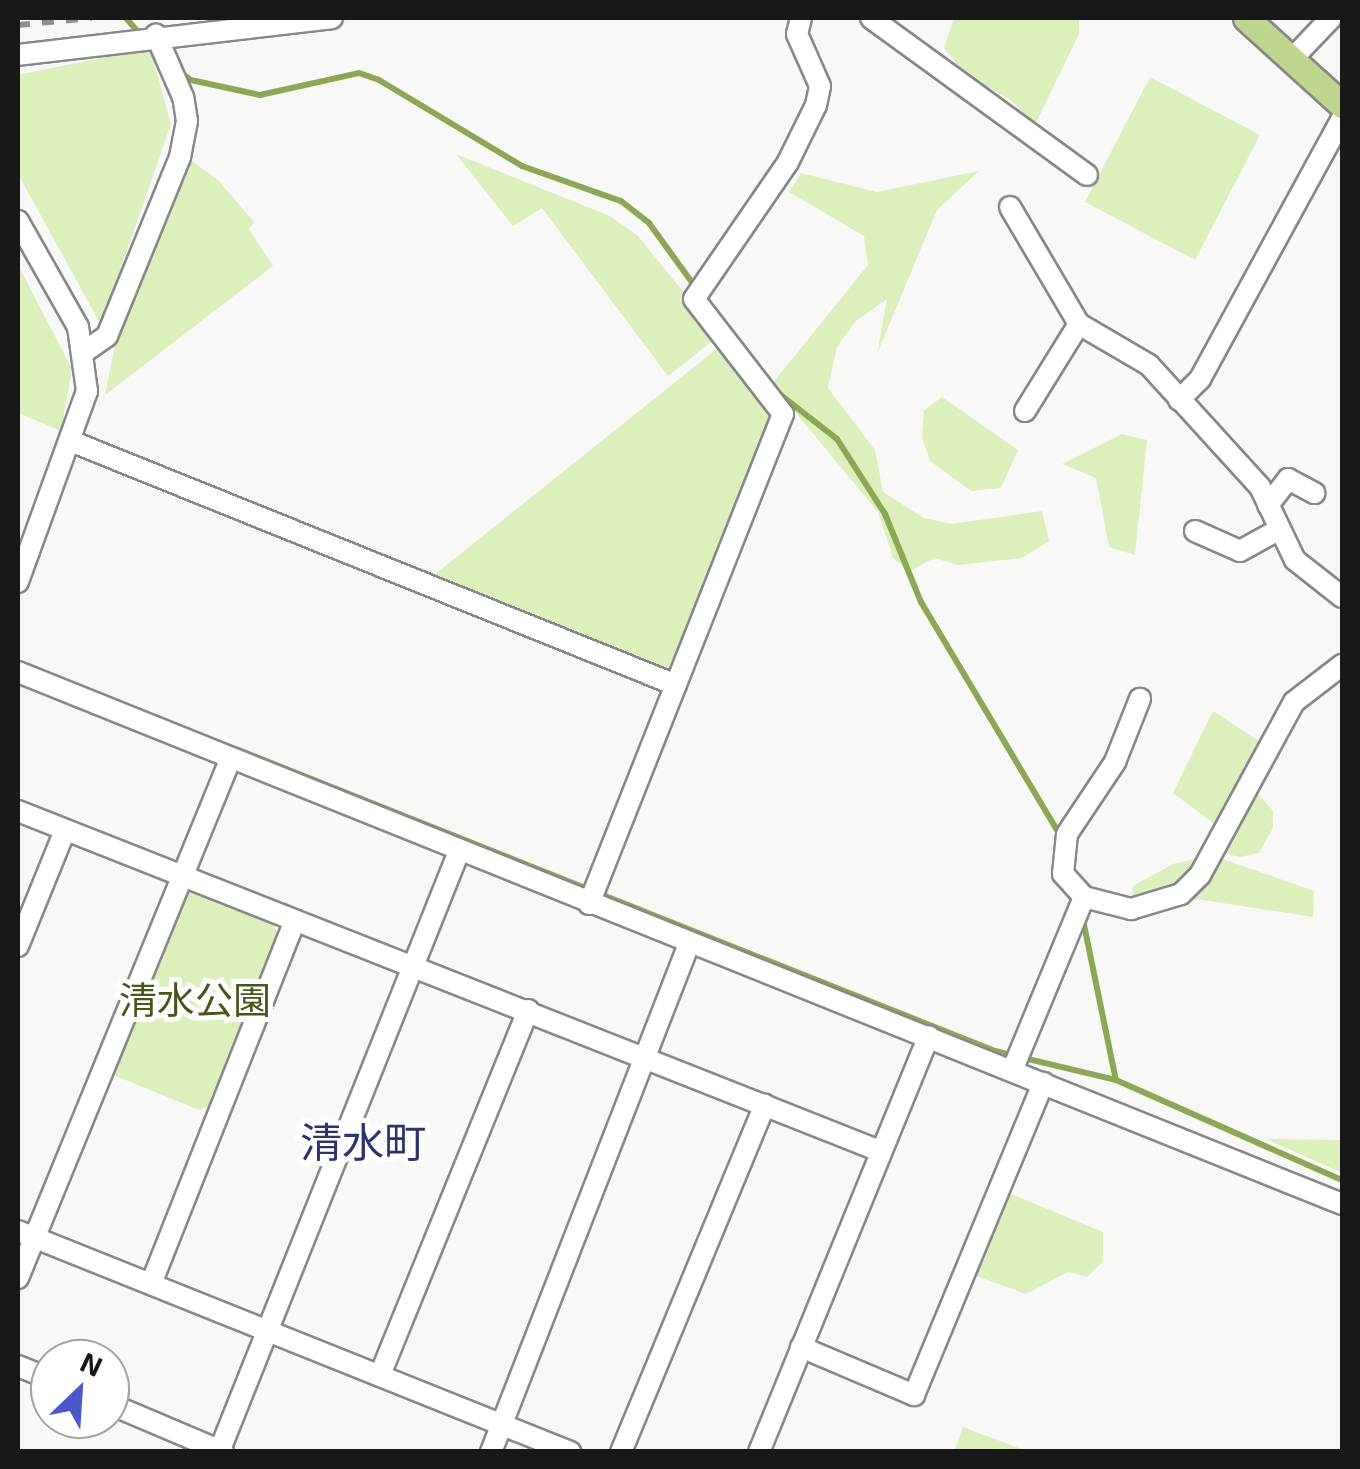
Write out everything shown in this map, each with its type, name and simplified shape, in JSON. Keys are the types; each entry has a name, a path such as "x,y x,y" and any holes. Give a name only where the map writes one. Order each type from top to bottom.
{"main road":[{"path":"1246,18 1342,105"}],"street":[{"path":"18,56 156,35 332,18"},
{"path":"589,904 783,414 735,360 694,299 788,162 816,105 820,86 797,34 801,18"},
{"path":"871,18 1087,175"},
{"path":"1292,59 1331,18"},
{"path":"84,352 107,336 180,157 187,121 183,97 156,35"},
{"path":"1179,400 1200,379 1342,119"},
{"path":"1010,208 1079,324 1149,366 1245,468 1296,560 1342,597"},
{"path":"18,221 78,327 88,391 73,442 18,582"},
{"path":"1026,411 1079,324"},
{"path":"73,442 676,685"},
{"path":"1268,506 1288,479 1314,492"},
{"path":"1195,532 1240,551 1278,530"},
{"path":"1140,699 1115,762 1066,834 1060,854 1067,882 1084,897 1131,910 1181,894 1200,875 1294,702 1342,664"},
{"path":"18,672 458,854 930,1036 1342,1204"},
{"path":"18,1278 26,1234 230,760"},
{"path":"18,811 880,1151"},
{"path":"18,946 65,830"},
{"path":"130,1413 220,1451 458,854"},
{"path":"1012,1071 1084,897"},
{"path":"151,1284 296,920"},
{"path":"491,1452 689,944"},
{"path":"380,1375 528,1010"},
{"path":"759,1452 930,1036"},
{"path":"801,1347 914,1396 1043,1083"},
{"path":"621,1452 765,1104"},
{"path":"26,1234 570,1452"}],"green space":[{"path":"954,18 1079,18 1079,34 1035,125 1012,101 964,73 944,48"},
{"path":"150,48 171,124 101,325 18,174 18,75"},
{"path":"1150,77 1260,135 1195,260 1085,202"},
{"path":"456,154 610,216 638,236 719,336 668,376 542,208 513,226"},
{"path":"189,159 218,180 254,222 249,229 273,266 105,395 118,329"},
{"path":"979,171 937,210 877,354 887,299 856,321 837,347 828,388 875,450 883,492 924,518 951,524 1042,511 1049,541 1022,558 958,565 934,558 910,571 893,558 878,512 772,384 868,265 864,236 789,192 801,173 877,192"},
{"path":"18,265 72,369 61,431 18,413"},
{"path":"724,343 783,414 666,681 434,575"},
{"path":"942,397 1018,450 1001,488 971,491 930,461 922,437 924,410"},
{"path":"1122,434 1147,440 1135,555 1109,547 1096,478 1062,464"},
{"path":"1213,711 1268,747 1242,796 1258,794 1273,811 1273,828 1259,853 1240,857 1204,849 1216,825 1173,793"},
{"path":"1211,855 1314,891 1313,917 1177,896 1131,909 1133,886 1173,864"},
{"name":"清水公園","path":"196,891 273,923 278,934 208,1106 199,1110 116,1076 113,1066 182,895"},
{"path":"1266,1139 1342,1140 1342,1173"},
{"path":"999,1189 1103,1232 1103,1262 1087,1277 1068,1272 1026,1294 965,1272"},
{"path":"963,1427 1027,1451 954,1451"}],"waterway":[{"path":"126,18 140,34"},
{"path":"178,70 191,80 260,95 359,73 379,80 522,166 621,201 649,223 696,288"},
{"path":"773,389 837,439 885,514 921,602 1060,835"},
{"path":"236,749 995,1051 1116,1080 1342,1180"},
{"path":"1082,915 1116,1080"}],"railway":[{"path":"18,25 92,18"}],"district":[{"name":"清水町","path":"363,1141"}]}
